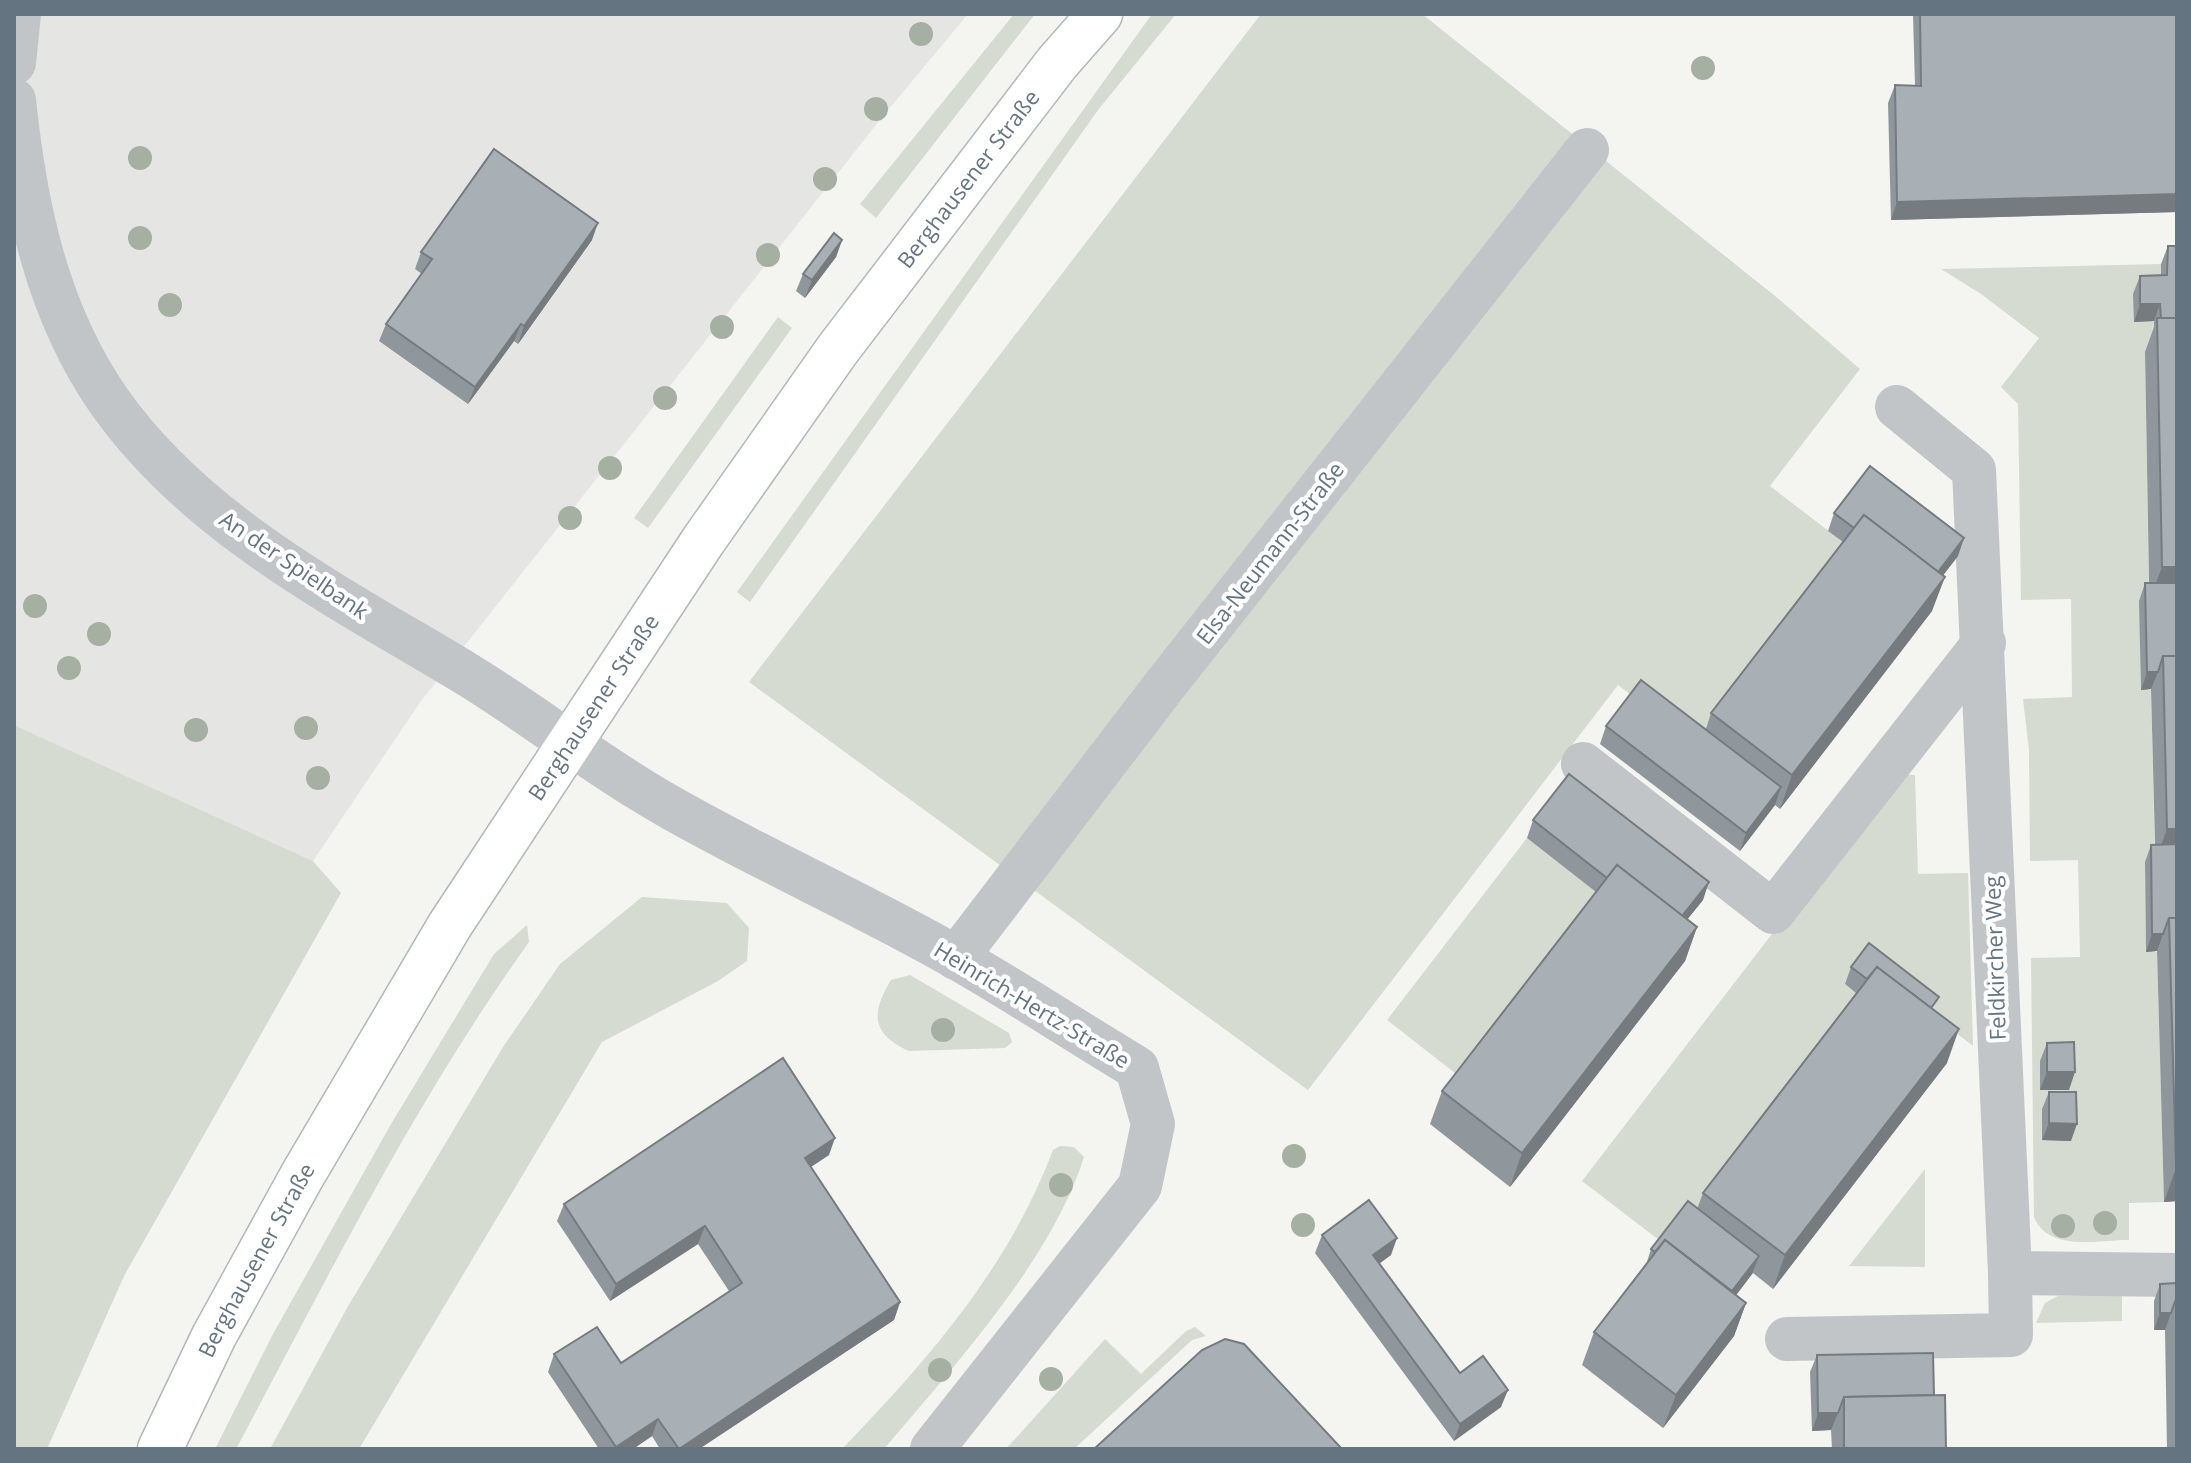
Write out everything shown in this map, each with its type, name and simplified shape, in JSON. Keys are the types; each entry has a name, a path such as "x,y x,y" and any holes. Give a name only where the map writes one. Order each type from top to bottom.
{"street":[{"path":"14,63 19,14"},
{"name":"Berghausener Straße","path":"160,1449 214,1336 302,1176 450,925 703,541 838,349 1057,63 1100,14"},
{"name":"An der Spielbank","path":"14,100 22,178 43,265 73,342 110,403 174,476 247,538 469,676 569,745"},
{"name":"Elsa-Neumann-Straße","path":"956,958 1171,677 1587,150"},
{"name":"Feldkircher Weg","path":"1787,1339 2011,1335 1984,643 1974,470 1897,407"},
{"path":"1583,764 1773,912 1984,643"},
{"name":"Heinrich-Hertz-Straße","path":"569,745 698,823 956,958 1137,1068 1153,1124 1140,1186 932,1449"},
{"path":"2010,1273 2177,1275"}],"shaded area":[{"path":"14,14 968,14 883,116 421,701 313,861 14,725"},
{"path":"1014,14 1035,14 876,218 860,204"},
{"path":"1152,14 1176,14 1098,110 750,602 737,592"},
{"path":"1261,14 1422,14 1775,296 1860,369 1770,486 1852,549 1699,747 1618,685 1308,1090 749,682"},
{"path":"2161,264 2161,293 2134,322 2154,321 2155,351 2145,352 2149,601 2142,634 2141,689 2151,690 2155,862 2145,863 2146,951 2157,952 2164,1202 2129,1203 2129,1240 2075,1242 2050,1235 2034,1217 2031,958 2080,957 2078,860 2030,861 2029,750 2023,699 2072,697 2071,599 2021,600 2018,404 2001,387 2039,338 1981,294 1941,269"},
{"path":"778,317 792,328 648,528 634,518"},
{"path":"14,725 313,861 341,893 124,1276 47,1449 14,1449"},
{"path":"1895,774 1915,775 1918,874 1968,873 1973,1046 1862,960 1845,984 1865,1000 1691,1226 1663,1243 1582,1181"},
{"path":"1527,838 1605,898 1464,1080 1387,1020"},
{"path":"642,897 727,903 749,928 747,961 718,981 602,1042 359,1449 270,1449 347,1308 503,1047 560,964"},
{"path":"527,925 529,942 487,1002 410,1127 236,1449 215,1449 273,1334 391,1124 494,954"},
{"path":"910,975 1009,1033 1012,1042 1005,1048 909,1051 896,1044 881,1030 878,1012 891,980"},
{"path":"1060,1146 1074,1147 1084,1157 1049,1235 998,1311 884,1449 842,1449 935,1346 990,1273 1035,1193 1053,1150"},
{"path":"1925,1169 1925,1267 1849,1266"},
{"path":"2122,1294 2122,1321 2036,1323 2045,1303 2058,1296"},
{"path":"1195,1327 1206,1336 1192,1340 1074,1449 1006,1449 1105,1339 1141,1374 1186,1331"}],"building":[{"path":"1920,14 2177,14 2177,194 1897,202 1895,85 1921,86"},
{"path":"494,149 598,223 524,326 521,324 475,387 386,324 432,259 421,252"},
{"path":"834,233 842,240 812,280 803,274"},
{"path":"2168,246 2177,246 2177,318 2161,318 2160,304 2140,304 2140,276 2167,275"},
{"path":"2157,318 2177,318 2177,567 2162,567"},
{"path":"1870,466 1964,538 1938,572 1864,515 1854,528 1834,513"},
{"path":"1864,515 1945,577 1792,775 1711,713"},
{"path":"2145,583 2177,583 2177,656 2163,656 2158,672 2147,672"},
{"path":"2163,656 2177,656 2177,829 2167,829"},
{"path":"1641,680 1781,787 1746,833 1606,726"},
{"path":"1569,774 1709,882 1682,916 1617,865 1607,878 1533,820"},
{"path":"2177,844 2177,918 2169,918 2163,934 2152,934 2151,845"},
{"path":"1617,865 1697,927 1522,1153 1442,1091"},
{"path":"2169,918 2177,918 2177,1168 2176,1168"},
{"path":"1869,943 1939,997 1931,1008 1877,967 1867,979 1851,967"},
{"path":"1877,967 1959,1029 1785,1255 1703,1193"},
{"path":"2074,1042 2075,1072 2047,1072 2047,1043"},
{"path":"783,1058 835,1138 805,1158 900,1302 679,1449 658,1419 616,1447 554,1354 597,1327 621,1363 742,1283 705,1226 616,1284 564,1204"},
{"path":"2049,1092 2076,1092 2077,1124 2049,1123"},
{"path":"1369,1200 1397,1238 1373,1255 1460,1373 1483,1356 1508,1390 1460,1424 1322,1235"},
{"path":"1688,1201 1759,1256 1732,1291 1665,1240 1655,1252 1651,1249"},
{"path":"1665,1240 1746,1303 1676,1395 1594,1332"},
{"path":"2177,1283 2177,1296 2171,1313 2160,1313 2160,1284"},
{"path":"1225,1339 1244,1344 1342,1449 1094,1449 1202,1350"},
{"path":"1933,1353 1934,1395 1844,1397 1838,1413 1818,1413 1817,1355"},
{"path":"1945,1395 1946,1449 1844,1449 1844,1397"}]}
